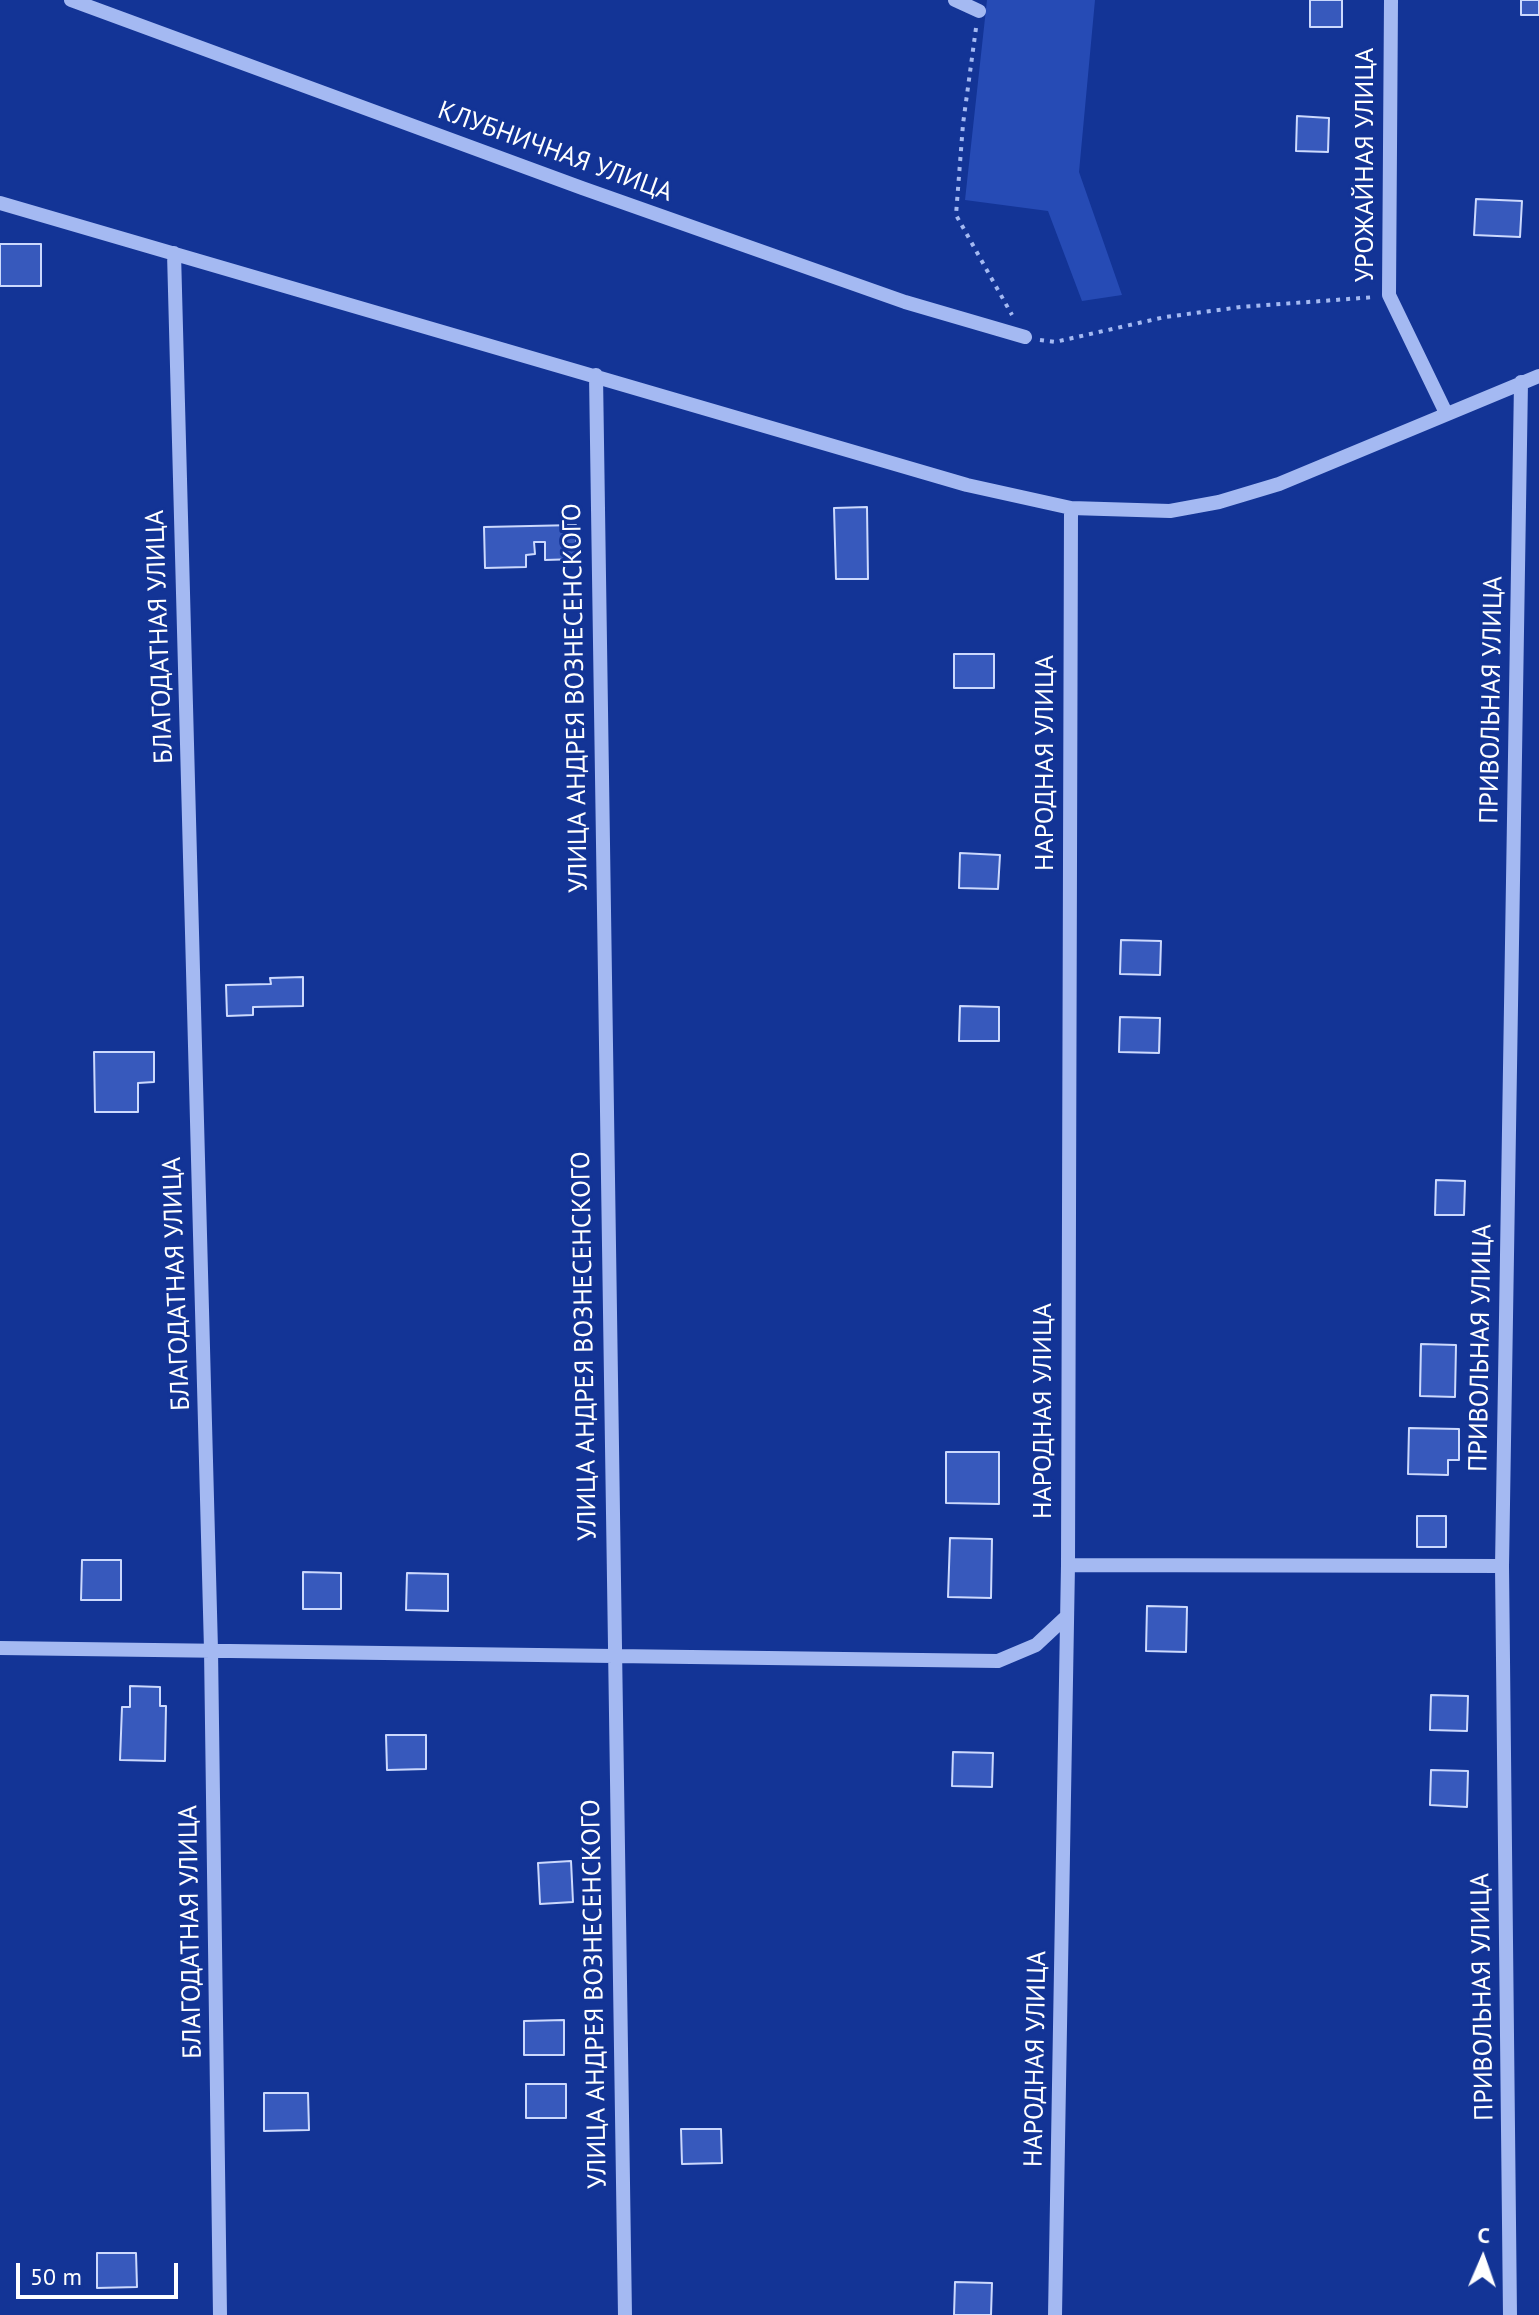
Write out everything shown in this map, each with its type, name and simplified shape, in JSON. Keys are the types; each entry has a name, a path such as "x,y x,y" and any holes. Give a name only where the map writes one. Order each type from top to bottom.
{"street":[{"name":"КЛУБНИЧНАЯ УЛИЦА","path":"71,0 905,302 1025,337"},
{"path":"955,0 979,11"},
{"name":"УРОЖАЙНАЯ УЛИЦА","path":"1391,0 1389,295 1446,413"},
{"path":"0,203 967,485 1071,508 1170,511 1219,502 1279,484 1539,376"},
{"name":"БЛАГОДАТНАЯ УЛИЦА","path":"174,253 211,1649 220,2315"},
{"name":"УЛИЦА АНДРЕЯ ВОЗНЕСЕНСКОГО","path":"596,375 625,2315"},
{"name":"ПРИВОЛЬНАЯ УЛИЦА","path":"1510,2315 1502,1566 1521,382"},
{"name":"НАРОДНАЯ УЛИЦА","path":"1055,2315 1068,1565 1071,508"},
{"path":"1068,1565 1502,1566"},
{"path":"0,1648 998,1661 1036,1645 1067,1616"}],"path":[{"path":"979,11 963,124 956,215 1025,337 1055,342 1165,317 1241,307 1389,295"}],"shaded area":[{"path":"987,0 1095,0 1079,172 1122,295 1082,301 1048,211 965,200"}],"building":[{"path":"1310,0 1342,0 1342,27 1310,27"},
{"path":"1521,0 1539,0 1539,15 1521,15"},
{"path":"1297,116 1329,118 1328,152 1296,151"},
{"path":"1476,199 1522,201 1520,237 1474,235"},
{"path":"0,244 41,244 41,286 0,286"},
{"path":"867,507 868,579 836,579 834,508"},
{"path":"576,525 577,559 545,560 545,542 534,542 535,554 526,555 526,567 485,568 484,527"},
{"path":"954,654 994,654 994,688 954,688"},
{"path":"960,853 1000,855 998,889 959,888"},
{"path":"1121,940 1161,941 1160,975 1120,974"},
{"path":"303,977 303,1006 253,1007 253,1015 227,1016 226,985 271,984 270,978"},
{"path":"960,1006 999,1007 999,1041 959,1041"},
{"path":"1120,1017 1160,1018 1159,1053 1119,1052"},
{"path":"94,1052 154,1052 154,1082 138,1083 138,1112 95,1112"},
{"path":"1436,1180 1465,1181 1464,1215 1435,1215"},
{"path":"1421,1344 1456,1345 1455,1397 1420,1396"},
{"path":"1409,1428 1459,1429 1459,1460 1448,1460 1448,1475 1408,1474"},
{"path":"946,1452 999,1452 999,1504 946,1503"},
{"path":"1417,1516 1446,1516 1446,1547 1417,1547"},
{"path":"950,1538 992,1539 991,1598 948,1597"},
{"path":"82,1560 121,1560 121,1600 81,1600"},
{"path":"303,1572 341,1573 341,1609 303,1609"},
{"path":"407,1573 448,1574 448,1611 406,1610"},
{"path":"1147,1606 1187,1607 1186,1652 1146,1651"},
{"path":"130,1686 160,1687 160,1706 166,1706 165,1761 120,1760 122,1707 130,1707"},
{"path":"1431,1695 1468,1696 1467,1731 1430,1730"},
{"path":"386,1735 426,1735 426,1769 387,1770"},
{"path":"953,1752 993,1753 992,1787 952,1786"},
{"path":"1431,1770 1468,1771 1467,1807 1430,1805"},
{"path":"571,1861 573,1902 540,1904 538,1863"},
{"path":"564,2020 564,2055 524,2055 524,2021"},
{"path":"526,2084 566,2084 566,2118 526,2118"},
{"path":"264,2093 308,2093 309,2130 264,2131"},
{"path":"681,2129 721,2129 722,2163 682,2164"},
{"path":"97,2253 136,2253 137,2287 97,2288"},
{"path":"955,2282 992,2283 991,2315 954,2315"}]}
